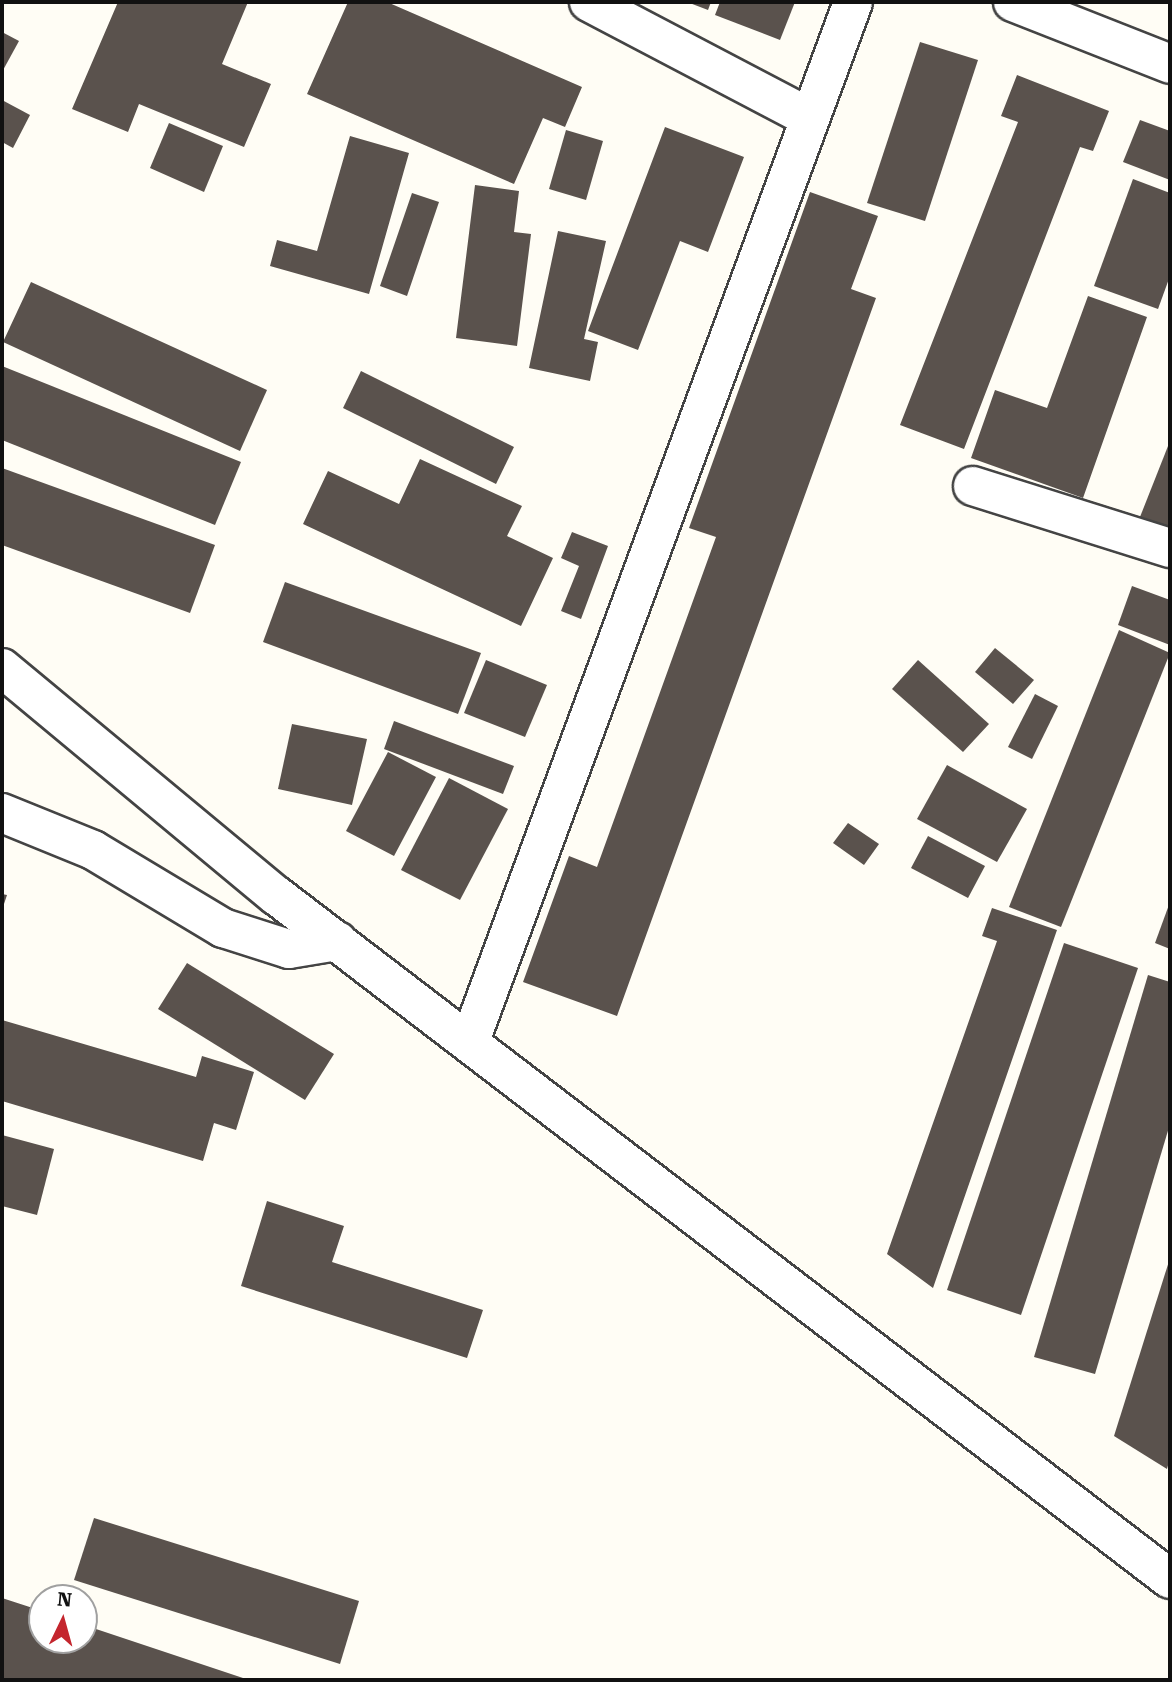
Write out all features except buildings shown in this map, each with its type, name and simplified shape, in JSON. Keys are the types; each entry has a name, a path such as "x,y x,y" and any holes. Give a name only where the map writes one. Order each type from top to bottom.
{"street":[{"path":"589,2 808,117"},
{"path":"470,1041 808,117 853,2"},
{"path":"1013,2 1170,64"},
{"path":"973,486 1170,548"},
{"path":"2,668 337,941 1170,1579"},
{"path":"2,813 93,850 223,928 289,949 337,941"}]}
